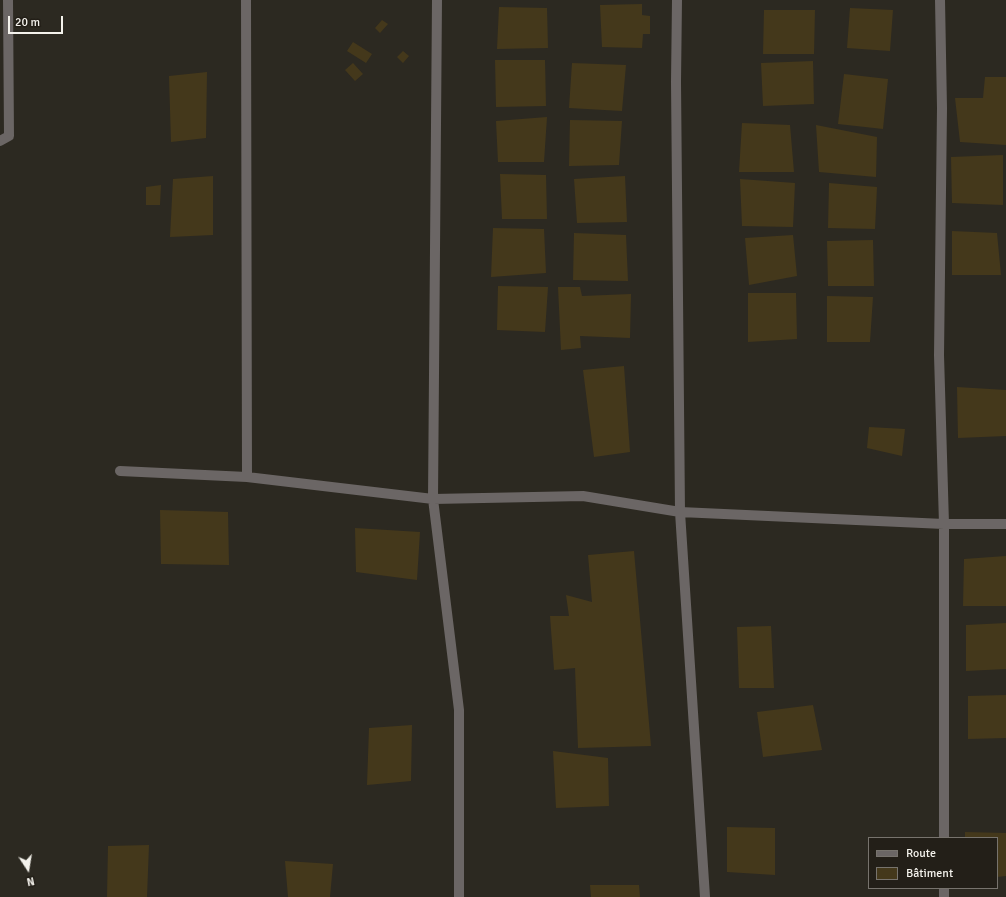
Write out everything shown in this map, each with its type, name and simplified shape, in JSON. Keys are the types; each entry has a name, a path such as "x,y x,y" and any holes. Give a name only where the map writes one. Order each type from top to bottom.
{"street":[{"path":"0,141 9,136 8,0"},
{"path":"246,0 247,477"},
{"path":"437,0 432,500 460,710 459,897"},
{"path":"677,0 676,82 680,512 705,897"},
{"path":"940,0 942,108 939,355 944,524 944,837"},
{"path":"120,471 247,477 432,500 583,496 680,512 944,524 1006,524"}],"building":[{"path":"642,4 642,15 650,16 650,34 643,34 642,48 602,47 600,5"},
{"path":"499,7 547,8 548,48 497,49"},
{"path":"850,8 893,10 890,51 847,48"},
{"path":"764,10 815,10 814,54 763,54"},
{"path":"382,20 388,24 380,33 375,28"},
{"path":"353,42 372,54 366,63 347,51"},
{"path":"403,51 409,56 403,63 397,57"},
{"path":"495,60 545,60 546,106 496,107"},
{"path":"813,61 814,104 763,106 761,63"},
{"path":"353,63 363,74 355,81 345,70"},
{"path":"572,63 626,65 622,111 569,108"},
{"path":"207,72 206,138 171,142 169,76"},
{"path":"844,74 888,79 883,129 838,124"},
{"path":"985,77 1006,77 1006,145 960,142 955,98 983,98"},
{"path":"547,117 544,162 498,162 496,121"},
{"path":"570,120 622,121 619,165 569,166"},
{"path":"742,123 790,125 794,172 739,172"},
{"path":"816,125 877,137 876,177 819,172"},
{"path":"1003,155 1003,205 952,203 951,157"},
{"path":"500,174 546,175 547,219 502,219"},
{"path":"213,176 213,235 170,237 173,179"},
{"path":"625,176 627,222 577,223 574,179"},
{"path":"740,179 795,183 793,227 742,226"},
{"path":"829,183 877,187 875,229 828,228"},
{"path":"161,185 160,205 146,205 146,187"},
{"path":"493,228 544,229 546,273 491,277"},
{"path":"952,231 997,233 1001,275 952,275"},
{"path":"574,233 626,235 628,281 573,280"},
{"path":"793,235 797,276 749,285 745,238"},
{"path":"873,240 874,286 828,286 827,241"},
{"path":"498,286 548,287 545,332 497,330"},
{"path":"558,287 580,287 582,296 631,294 630,338 580,336 581,348 561,350"},
{"path":"748,293 796,293 797,339 748,342"},
{"path":"827,296 873,297 870,342 827,342"},
{"path":"624,366 630,452 594,457 583,370"},
{"path":"957,387 1006,390 1006,436 958,438"},
{"path":"869,427 905,429 902,456 867,448"},
{"path":"160,510 228,512 229,565 161,564"},
{"path":"355,528 420,532 417,580 356,572"},
{"path":"634,551 651,746 578,748 575,668 554,670 550,616 569,616 566,595 592,602 588,555"},
{"path":"1006,556 1006,606 963,606 964,559"},
{"path":"1006,623 1006,669 966,671 966,625"},
{"path":"771,626 774,688 739,688 737,627"},
{"path":"1006,695 1006,738 968,739 968,696"},
{"path":"813,705 822,750 763,757 757,712"},
{"path":"412,725 411,781 367,785 369,728"},
{"path":"553,751 608,758 609,806 556,808"},
{"path":"727,827 775,828 775,875 727,872"},
{"path":"965,832 1006,833 1006,876 998,877 998,837 965,837"},
{"path":"149,845 147,897 107,897 108,846"},
{"path":"285,861 333,864 330,897 288,897"},
{"path":"590,885 639,885 640,897 591,897"}]}
